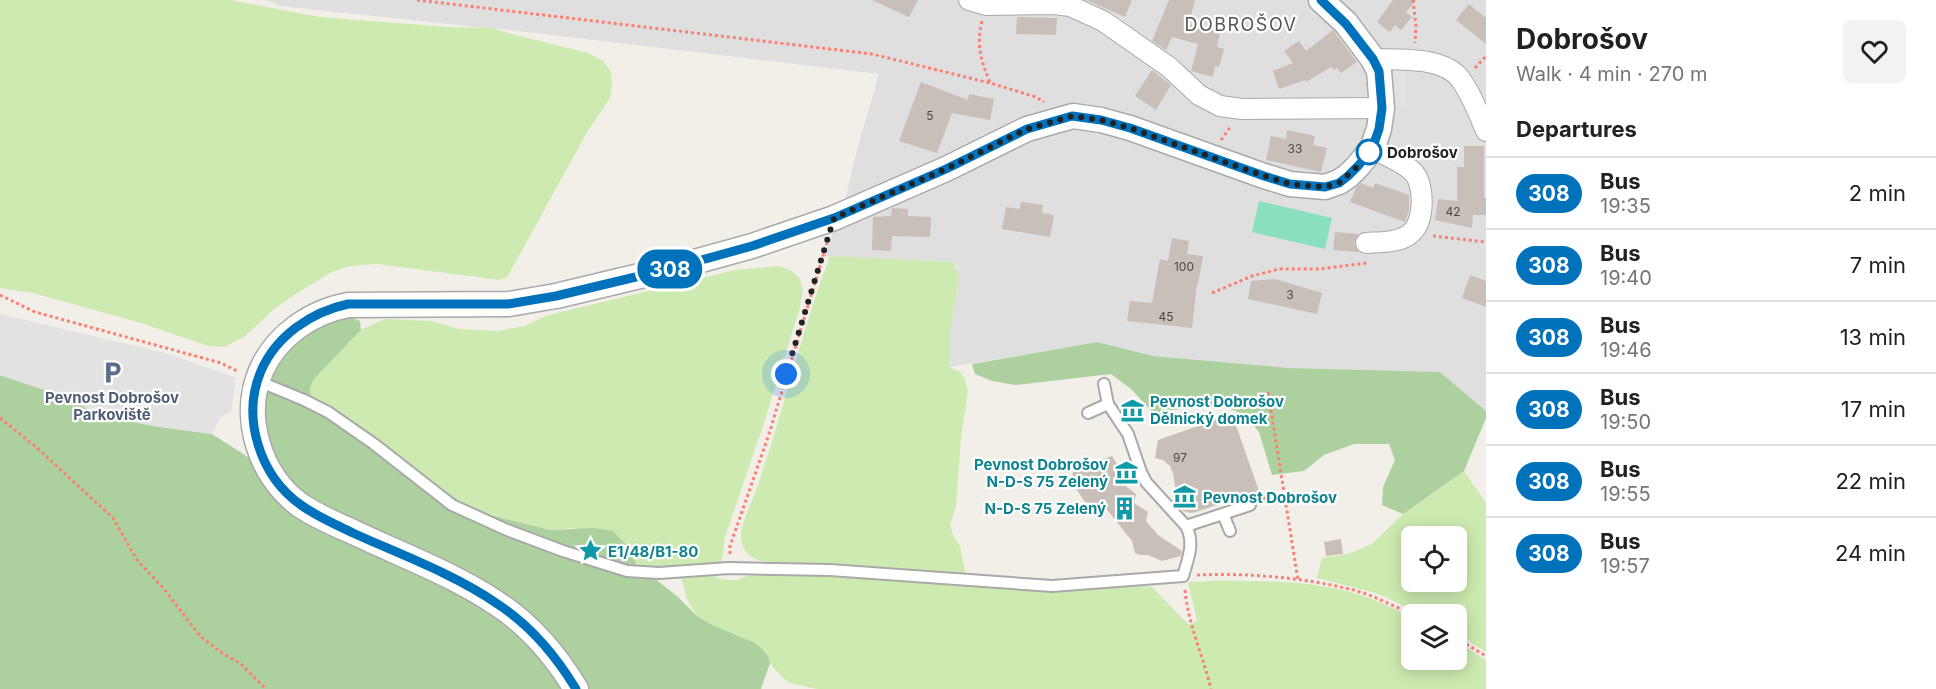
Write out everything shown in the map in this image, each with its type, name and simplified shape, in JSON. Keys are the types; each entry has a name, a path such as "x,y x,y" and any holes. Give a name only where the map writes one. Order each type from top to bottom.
{"street":[{"path":"576,689 566,672 525,624 496,603 465,585 328,521 301,505 283,490 272,475 255,435 252,405 257,381 270,355 295,327 332,308 368,303 490,305 536,300 669,269 752,246 834,218 946,169 1027,129 1072,116 1101,120 1130,128 1290,184 1325,187 1339,183 1372,149 1379,129 1382,108 1379,71 1373,59 1346,24 1321,0"},
{"path":"978,2 1070,6 1103,21 1169,67 1199,95 1220,106 1242,109 1382,108"},
{"path":"1373,59 1414,60 1447,68 1460,78 1486,131"},
{"path":"1366,243 1396,240 1412,232 1419,217 1422,202 1418,177 1411,170 1372,149"}],"lane":[{"path":"257,381 328,412 374,444 452,505 507,530 627,572 659,573 729,568 830,570 1053,586 1183,576 1191,549 1190,534 1186,526 1146,482 1128,434 1108,404 1104,384"},
{"path":"1088,413 1108,404"},
{"path":"1186,526 1250,505"},
{"path":"1223,514 1230,531"}],"path":[{"path":"417,0 872,54 990,83 1036,97 1072,116"},
{"path":"1413,0 1416,27 1414,60"},
{"path":"978,2 978,38 981,59 990,83"},
{"path":"1476,67 1486,56"},
{"path":"1202,154 1218,144 1242,109"},
{"path":"729,568 730,546 769,434 834,218"},
{"path":"1412,232 1486,242"},
{"path":"1212,293 1252,276 1279,269 1342,267 1369,263"},
{"path":"0,295 35,312 221,363 257,381"},
{"path":"1268,392 1298,580"},
{"path":"0,417 113,518 137,560 164,589 200,636 240,663 266,689"},
{"path":"1250,505 1267,498 1286,504"},
{"path":"1211,689 1204,659 1186,608 1183,576 1224,574 1298,580 1351,589 1401,610"},
{"path":"1467,645 1486,656"}],"shaded area":[{"path":"266,0 1486,0 1486,411 1440,372 1289,368 1153,356 1097,342 950,367 950,334 959,277 957,265 953,262 824,256 845,200 879,74 493,28 280,6"},
{"path":"1393,71 1407,71 1407,107 1392,107"},
{"name":"Pevnost Dobrošov Parkoviště","path":"0,314 169,354 236,378 231,412 221,416 212,434 160,427 101,416 66,397 0,375"}],"green space":[{"path":"0,0 230,0 320,17 447,27 493,28 588,53 603,61 611,72 612,85 610,98 586,134 508,276 500,280 377,264 350,266 332,272 297,293 273,310 245,336 225,347 208,346 141,323 33,293 0,288"},
{"path":"1259,201 1332,218 1325,249 1252,232"},
{"path":"830,256 954,262 959,277 950,334 950,368 959,371 965,379 968,391 961,438 956,506 950,525 960,546 966,576 761,561 753,558 744,549 741,540 743,525 770,448"},
{"path":"779,266 799,277 803,289 799,311 725,537 721,566 671,569 636,564 628,547 573,528 551,530 490,515 467,506 356,425 311,396 310,388 314,379 361,330 385,319 432,321 459,329 497,331 525,326 545,316 735,270"},
{"path":"349,316 360,321 361,330 314,379 310,388 311,396 356,425 467,506 490,515 551,530 594,528 613,531 628,547 636,564 677,596 697,616 712,625 755,643 763,650 770,663 761,689 589,689 575,666 296,487 279,465 270,446 265,406 269,386 276,367 287,350 303,336 319,327"},
{"path":"1097,342 1153,356 1289,368 1440,372 1486,411 1486,418 1464,471 1403,514 1382,505 1383,487 1395,460 1389,444 1354,444 1324,455 1304,471 1272,475 1259,432 1245,415 1223,406 1172,410 1157,417 1131,389 1111,374 1015,385 992,381 975,374 972,364"},
{"path":"0,375 66,397 101,416 212,434 251,459 323,531 460,595 490,612 517,633 563,689 0,689"},
{"path":"1464,471 1486,503 1486,652 1467,640 1467,604 1401,604 1376,593 1317,578 1322,558 1348,554 1372,544 1403,514"},
{"path":"680,574 713,574 717,578 729,580 738,580 746,576 781,574 841,576 1041,591 1135,585 1152,587 1189,625 1197,621 1188,582 1265,581 1323,586 1369,598 1401,612 1401,670 1467,670 1467,648 1486,660 1486,689 817,689 789,683 770,663 768,656 738,635 731,634 697,616 687,599"}],"building":[{"path":"872,0 918,0 909,17"},
{"path":"1086,0 1132,0 1125,17"},
{"path":"1169,0 1195,0 1189,24 1220,32 1217,47 1224,49 1219,67 1215,66 1213,77 1191,71 1198,44 1172,37 1166,50 1152,41"},
{"path":"1393,0 1416,0 1406,12 1412,17 1401,30 1395,25 1390,32 1377,22"},
{"path":"1469,4 1486,18 1486,44 1456,20"},
{"path":"1017,17 1057,18 1056,35 1016,34"},
{"path":"1333,30 1357,62 1341,73 1337,68 1334,70 1331,67 1306,82 1305,80 1279,89 1273,71 1293,63 1284,51 1299,41 1306,51"},
{"path":"1152,70 1171,85 1156,110 1135,96"},
{"path":"921,82 968,100 969,94 994,99 990,120 952,113 937,153 899,141"},
{"path":"1287,130 1315,136 1313,145 1327,148 1321,172 1266,160 1271,136 1286,139"},
{"path":"1464,146 1484,146 1486,215 1473,215 1472,228 1435,220 1438,199 1457,201 1457,167 1464,167"},
{"path":"1361,183 1373,188 1375,183 1409,195 1409,210 1405,222 1350,202 1356,188"},
{"path":"1021,202 1043,205 1042,213 1054,215 1050,237 1002,229 1006,207 1020,209"},
{"path":"892,208 908,209 908,216 931,217 930,237 892,236 891,251 872,250 873,217 891,216"},
{"path":"1335,232 1358,234 1354,243 1358,252 1333,250"},
{"path":"1172,238 1189,241 1187,254 1203,256 1192,328 1127,321 1130,301 1152,303 1160,259 1168,261"},
{"path":"1470,275 1486,281 1486,307 1462,298"},
{"path":"1275,279 1322,293 1317,314 1248,299 1251,281"},
{"path":"1232,414 1259,491 1196,512 1183,511 1178,504 1170,466 1163,460 1155,458 1158,440"},
{"name":"N-D-S 75 Zelený","path":"1112,456 1125,477 1123,484 1136,494 1134,503 1148,512 1146,521 1158,535 1182,551 1181,556 1162,561 1135,553 1132,541 1104,506 1085,502 1071,481 1073,472 1080,467"},
{"path":"1341,539 1343,554 1326,556 1324,542"}],"bus line":[{"name":"308","path":"576,689 566,672 525,624 496,603 465,585 328,521 301,505 283,490 262,455 252,419 252,405 257,381 262,368 282,339 295,327 332,308 348,304 508,304 589,289 752,246 834,218 946,169 1027,129 1072,116 1101,120 1130,128 1290,184 1325,187 1339,183 1372,149 1379,129 1382,108 1379,71 1373,59 1346,24 1321,0"}],"place":[{"name":"Dobrošov","path":"1369,152"},
{"name":"Pevnost Dobrošov Parkoviště","path":"112,373"},
{"name":"Pevnost Dobrošov Dělnický domek","path":"1132,410"},
{"name":"Pevnost Dobrošov N-D-S 75 Zelený","path":"1126,473"},
{"name":"Pevnost Dobrošov","path":"1185,497"},
{"name":"N-D-S 75 Zelený","path":"1124,508"},
{"name":"E1/48/B1-80","path":"590,551"}],"district":[{"name":"DOBROŠOV","path":"1241,24"}],"route":[{"path":"786,374 834,218 946,169 1027,129 1072,116 1101,120 1290,184 1325,187 1339,183 1348,176 1372,149 1369,152"}]}
